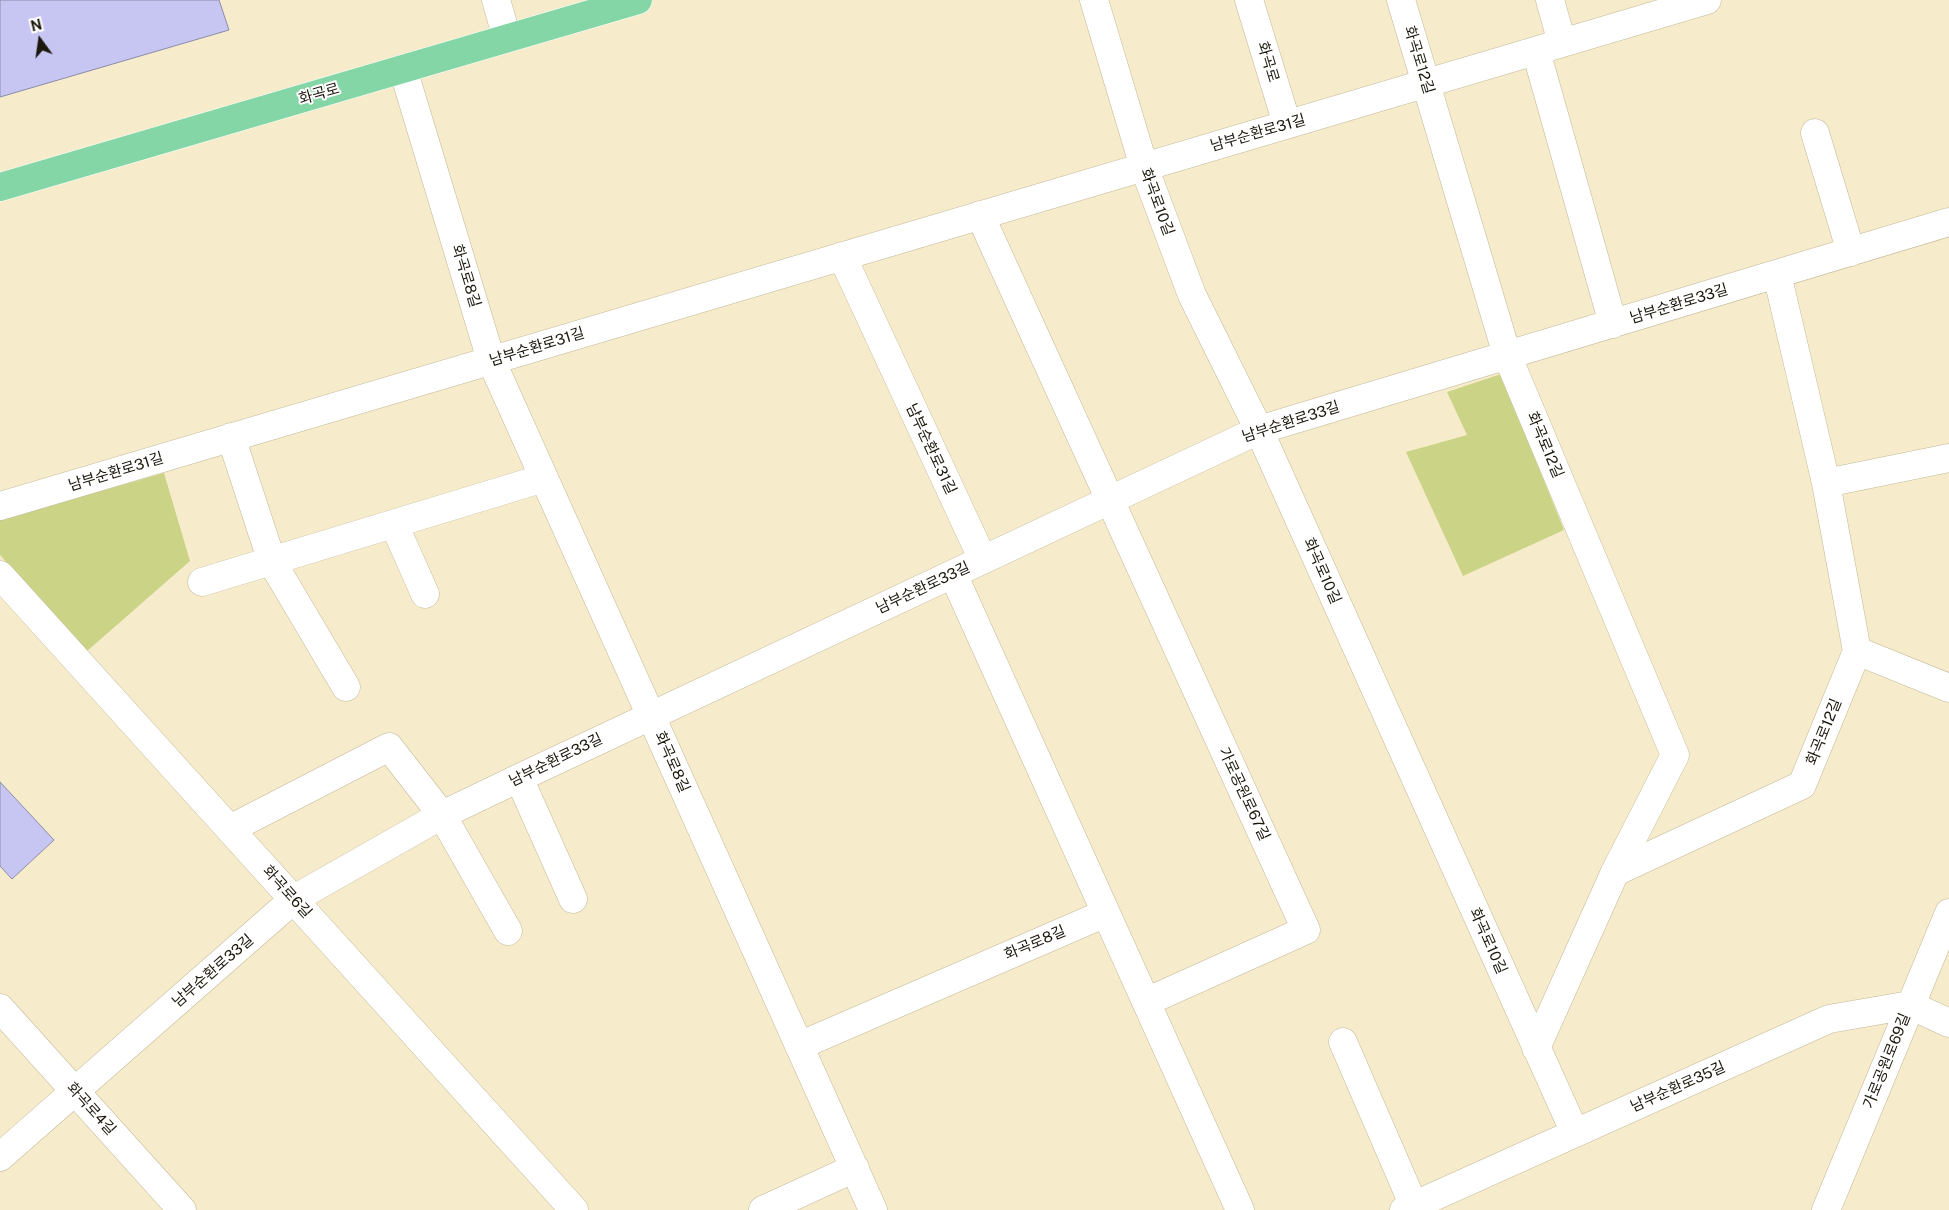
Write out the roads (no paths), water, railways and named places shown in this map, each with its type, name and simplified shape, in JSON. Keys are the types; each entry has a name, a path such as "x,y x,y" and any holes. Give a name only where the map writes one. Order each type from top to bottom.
{"main road":[{"name":"화곡로","path":"0,187 638,0"}],"street":[{"path":"496,0 508,38"},
{"name":"화곡로10길","path":"1094,0 1144,167 1192,295 1258,430 1575,1134"},
{"name":"화곡로","path":"1249,0 1287,124"},
{"name":"화곡로12길","path":"1401,0 1507,355 1675,755 1615,872 1536,1048"},
{"path":"1550,0 1562,43"},
{"name":"남부순환로31길","path":"0,506 1706,0"},
{"path":"1536,51 1613,324"},
{"name":"화곡로8길","path":"402,69 491,360 873,1210"},
{"path":"1814,133 1851,252"},
{"path":"980,215 1110,499"},
{"name":"남부순환로33길","path":"0,1157 294,899 442,815 518,778 1258,430 1949,222"},
{"name":"남부순환로31길","path":"842,256 983,560"},
{"path":"1777,274 1826,483 1857,652 1949,688"},
{"path":"232,437 272,562 346,687"},
{"path":"1826,483 1949,458"},
{"path":"202,582 544,478"},
{"name":"가로공원로67길","path":"1110,499 1306,930 1146,1002"},
{"path":"394,524 425,594"},
{"path":"953,574 1240,1210"},
{"name":"화곡로6길","path":"0,575 574,1210"},
{"name":"화곡로12길","path":"1615,872 1802,785 1857,652"},
{"path":"230,829 389,747 442,815 508,931"},
{"path":"518,778 573,899"},
{"name":"화곡로8길","path":"799,1046 1106,913"},
{"name":"가로공원로69길","path":"1826,1210 1949,913"},
{"path":"1910,1005 1949,1023"},
{"name":"남부순환로35길","path":"1343,1042 1409,1208 1829,1019 1910,1005"},
{"name":"화곡로4길","path":"0,1008 182,1210"},
{"path":"763,1210 854,1168"}]}
